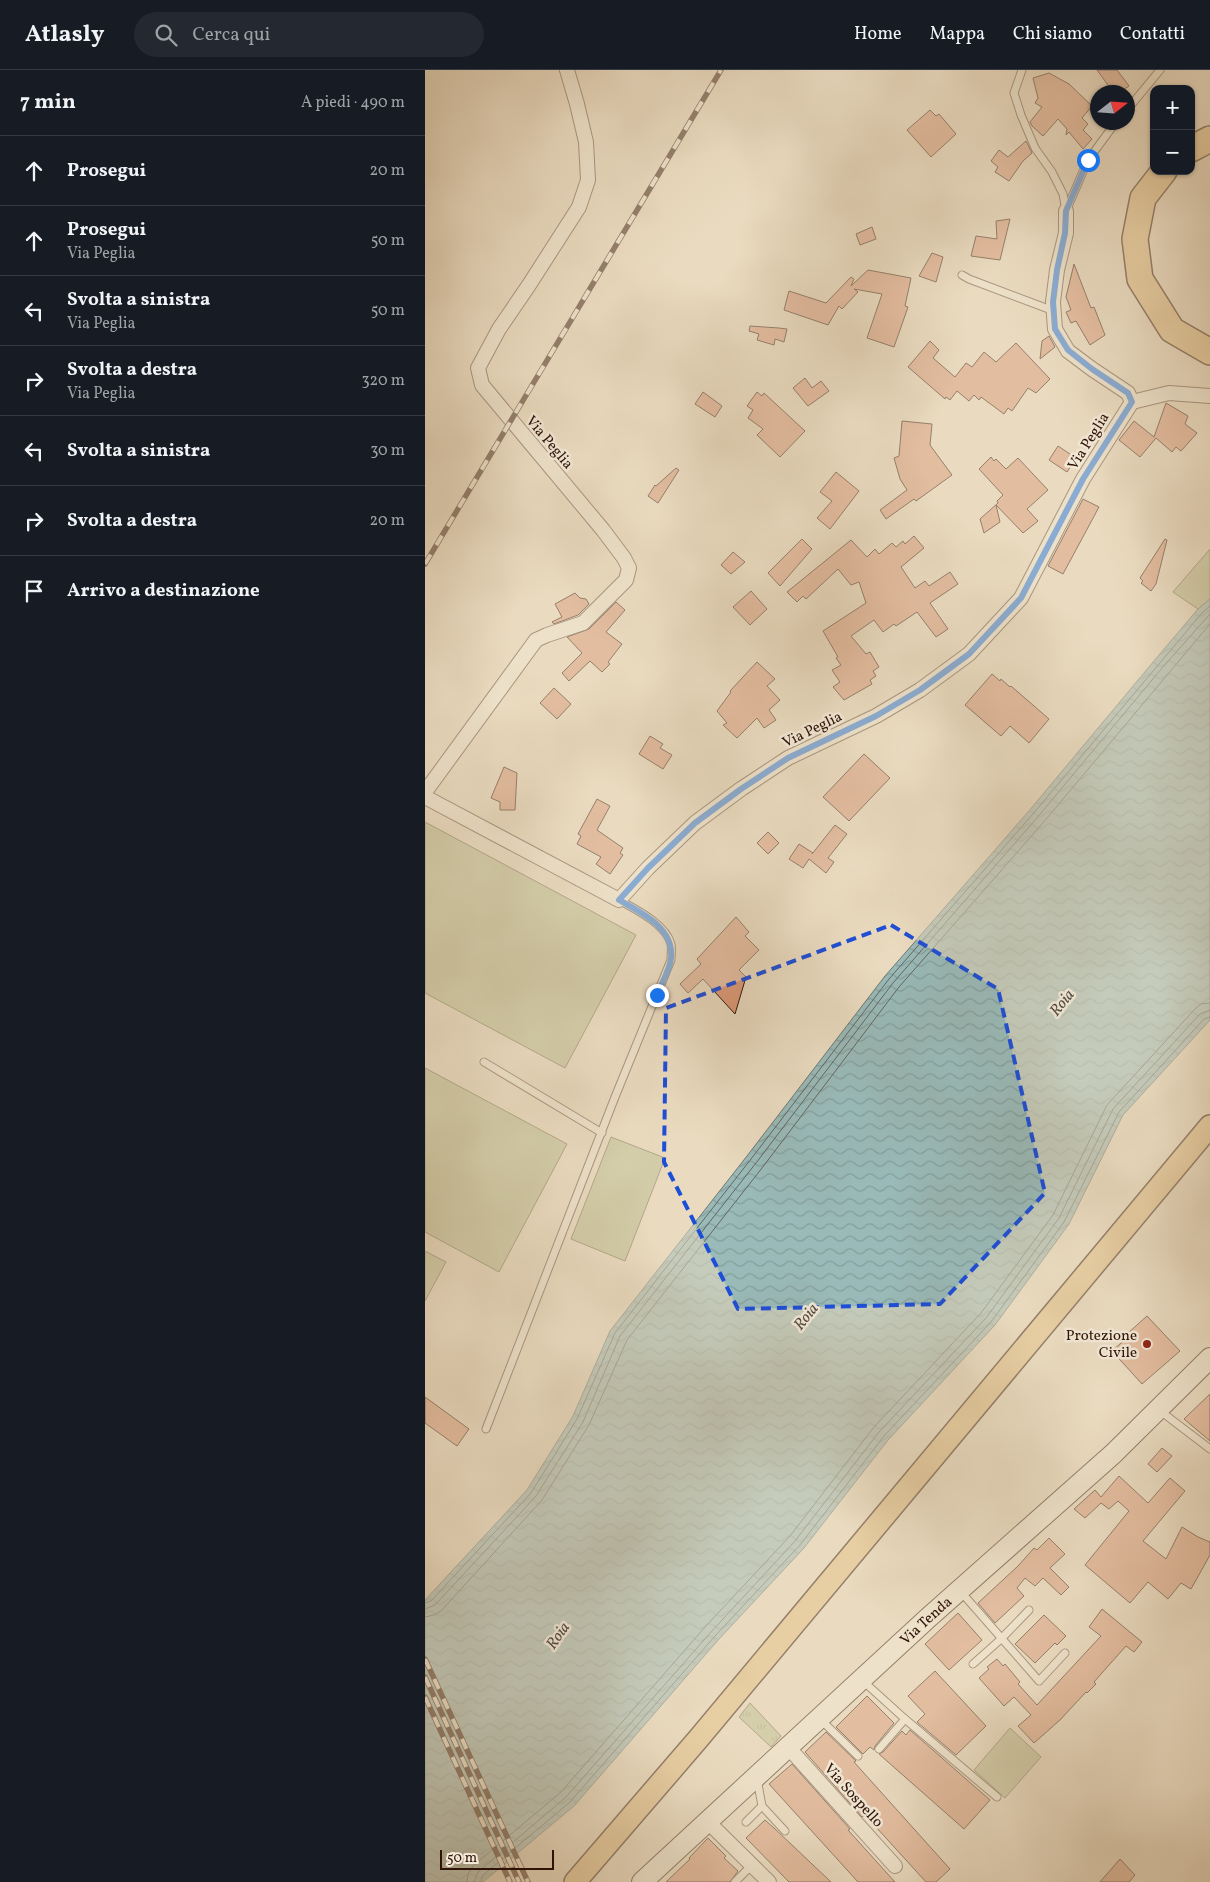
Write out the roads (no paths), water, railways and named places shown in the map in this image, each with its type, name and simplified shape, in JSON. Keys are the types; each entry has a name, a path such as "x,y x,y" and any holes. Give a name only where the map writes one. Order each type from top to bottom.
{"highway":[{"path":"1195,147 1210,139"},
{"path":"1161,175 1143,198 1135,239 1140,280 1172,330 1210,352"}],"main road":[{"path":"575,1882 705,1730 1210,1126"},
{"name":"Via Tenda","path":"642,1882 861,1679 1113,1454 1210,1358"}],"street":[{"name":"Via Peglia","path":"425,792 536,640 583,623 626,580 629,568 624,558 603,530 482,385 478,368 499,329 579,208 588,180 585,142 567,70"},
{"path":"1066,211 1065,233 1057,270 1054,311 1055,329 1068,350 1128,393 1132,402 1169,392 1210,396"},
{"name":"Via Peglia","path":"619,900 648,868 695,823 741,789 788,758 876,716 920,690 969,654 1021,598 1083,479 1132,402"},
{"path":"425,797 619,900"},
{"name":"Via Sospello","path":"788,1747 895,1866"},
{"path":"707,1821 769,1882"}],"lane":[{"path":"1022,70 1014,93 1035,148 1052,172 1063,194 1066,211"},
{"path":"1135,100 1160,70"},
{"path":"1066,211 1088,160 1111,130"},
{"path":"963,275 969,279 1054,311"},
{"path":"486,1429 671,960 671,943 663,931 649,917 619,900"},
{"path":"483,1062 602,1133"},
{"path":"1159,1410 1210,1449"},
{"path":"959,1590 1039,1682 1065,1653"},
{"path":"973,1664 1029,1610"},
{"path":"861,1679 905,1719 997,1796"},
{"path":"819,1719 858,1756"},
{"path":"879,1749 905,1719"},
{"path":"757,1776 762,1806 785,1831"},
{"path":"746,1822 762,1806"},
{"path":"735,1882 752,1865"}],"water":[{"name":"Roia","path":"1210,599 1210,1020 1123,1115 1069,1224 995,1325 888,1440 804,1548 719,1639 574,1806 483,1882 425,1882 425,1600 527,1490 573,1416 610,1331 885,976 1028,812 1198,609"}],"railway":[{"path":"425,564 721,70"},
{"path":"425,1659 528,1882"},
{"path":"425,1677 519,1882"},
{"path":"425,1697 510,1882"}],"place":[{"name":"Protezione Civile","path":"1147,1344"}]}
